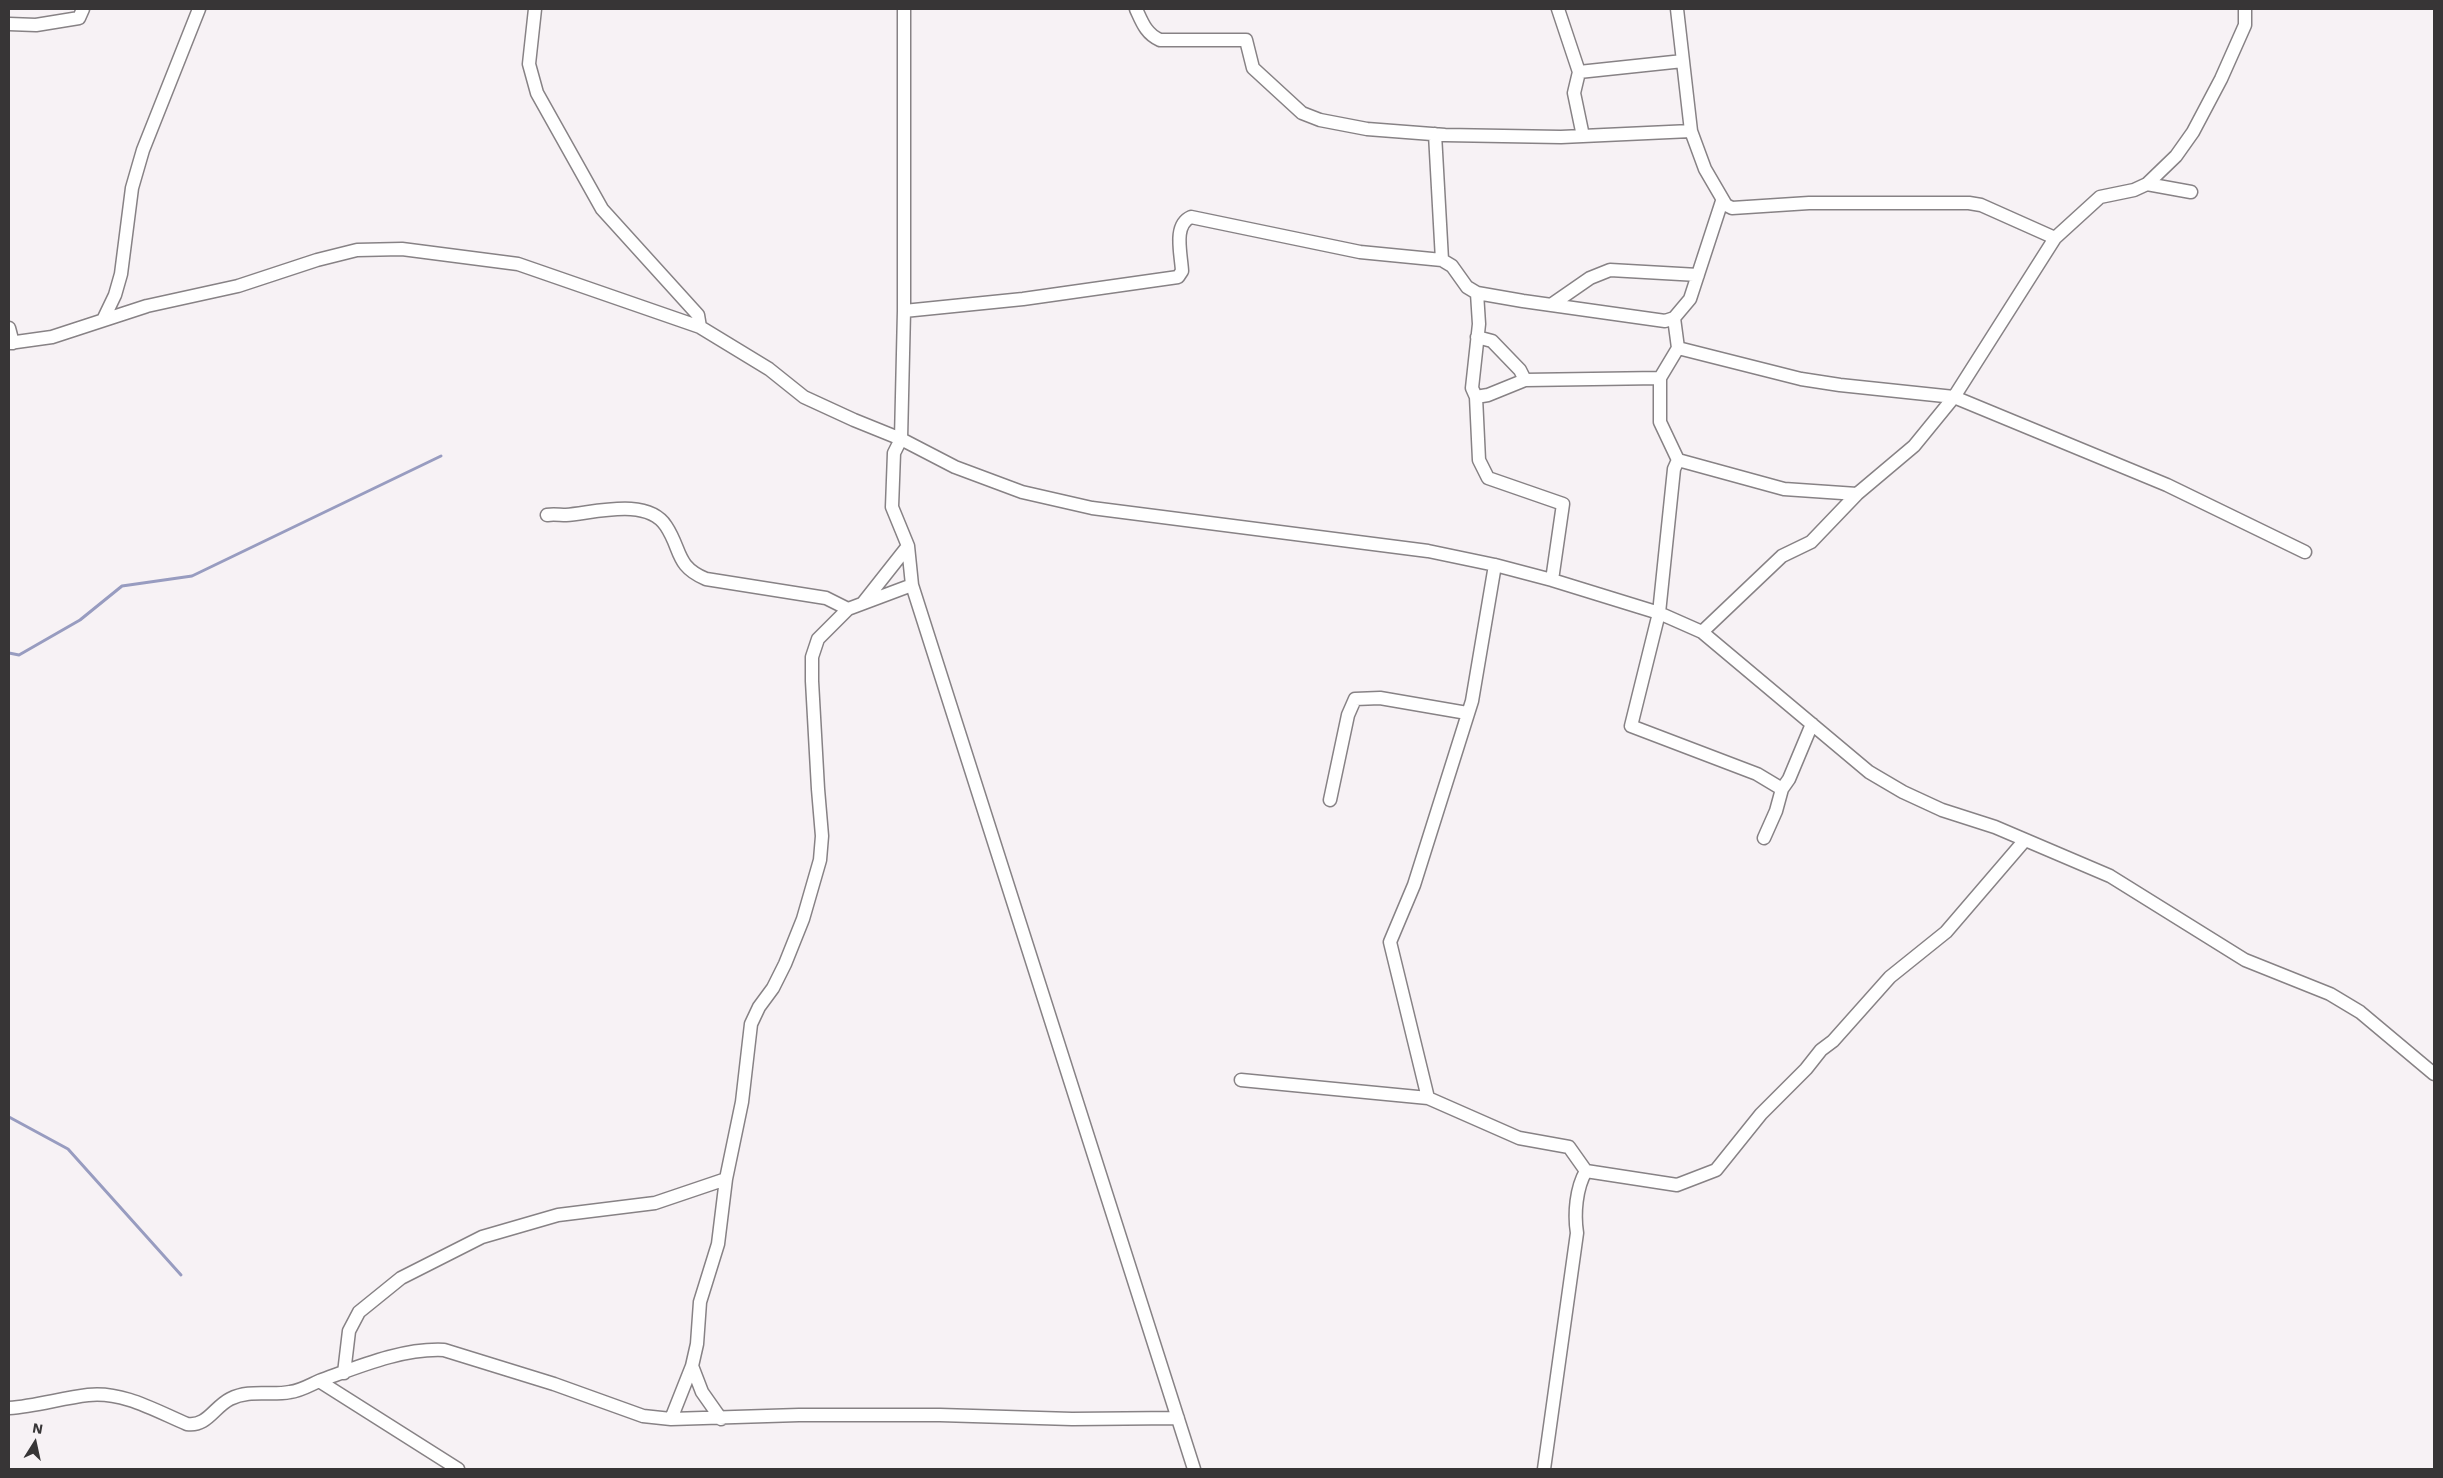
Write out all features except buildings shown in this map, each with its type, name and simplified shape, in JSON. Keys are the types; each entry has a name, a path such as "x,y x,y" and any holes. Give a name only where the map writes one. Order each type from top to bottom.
{"street":[{"path":"9,24 36,24 79,18 83,9"},
{"path":"103,320 115,295 121,274 132,188 143,150 199,9"},
{"path":"536,9 529,64 537,93 602,209 698,315 700,328"},
{"path":"904,9 904,312 901,438 894,453 892,507 908,546 912,585 1194,1469"},
{"path":"1136,9 1152,37 1160,40 1246,40 1253,68 1302,113 1320,120 1367,129 1435,134 1584,136 1691,131"},
{"path":"1558,9 1579,72 1574,93 1584,136"},
{"path":"1677,9 1691,131 1705,169 1722,201 1732,208 1809,203 1969,203 1981,205 2055,238"},
{"path":"1702,632 1782,556 1811,542 1822,533 1857,494 1914,446 1954,397 2055,238 2100,197 2134,190 2147,184 2176,156 2193,132 2221,79 2245,25 2245,9"},
{"path":"1579,72 1683,61"},
{"path":"1435,134 1442,260"},
{"path":"2147,184 2191,192"},
{"path":"904,312 1023,299 1178,277 1182,271 1180,228 1183,220 1191,217 1360,252 1442,260 1452,266 1467,287 1477,293 1664,321 1674,318 1690,299 1722,201"},
{"path":"9,328 11,343 52,337 146,306 238,286 317,260 357,250 402,249 518,264 700,328 768,369 804,397 901,438 955,467 1022,492 1092,508 1418,550 1494,565 1552,580 1659,613 1702,632 1869,772 1903,792 1942,810 1995,827 2110,876 2245,960 2330,994 2360,1012 2434,1074"},
{"path":"1550,305 1590,278 1610,270 1698,275"},
{"path":"1477,293 1479,324 1472,388 1476,396 1479,460 1488,478 1563,504 1552,580"},
{"path":"1674,318 1678,348 1660,378 1660,422 1678,460 1674,469 1659,613 1631,726 1757,774 1782,790"},
{"path":"1477,337 1492,341 1520,370 1525,380"},
{"path":"1678,348 1801,379 1954,397 2167,484 2305,552"},
{"path":"1476,396 1488,395 1525,380 1660,378"},
{"path":"1678,460 1784,489 1857,494"},
{"path":"547,515 565,515 598,510 637,510 656,516 666,526 682,564 694,574 706,579 826,598 848,609"},
{"path":"863,603 908,546"},
{"path":"1428,1098 1390,942 1414,885 1472,701 1494,565"},
{"path":"672,1419 692,1366 697,1344 700,1302 718,1244 726,1180 742,1102 751,1024 785,964 803,919 820,860 822,836 817,779 812,657 818,638 848,609 912,585"},
{"path":"1330,800 1348,715 1355,699 1380,698 1467,713"},
{"path":"1764,838 1776,811 1782,790 1789,779 1812,724"},
{"path":"1241,1080 1428,1098 1518,1138 1569,1148 1586,1171 1677,1185 1716,1170 1762,1114 1806,1069 1821,1050 1833,1041 1890,977 1946,932 2025,840"},
{"path":"1544,1469 1577,1232 1576,1212 1581,1179 1586,1171"},
{"path":"344,1373 349,1330 360,1312 401,1278 482,1237 558,1215 655,1203 726,1180"},
{"path":"9,1408 90,1395 108,1396 128,1399 186,1424 194,1425 202,1422 230,1399 246,1393 291,1392 319,1381 412,1352 444,1350 554,1384 643,1416 672,1419 721,1419 799,1415 940,1415 1072,1419 1178,1418"},
{"path":"692,1366 702,1392 721,1419"},
{"path":"319,1381 458,1469"}],"waterway":[{"path":"9,653 19,655 80,620 122,586 192,576 441,456"},
{"path":"9,1117 68,1149 181,1275"}]}
